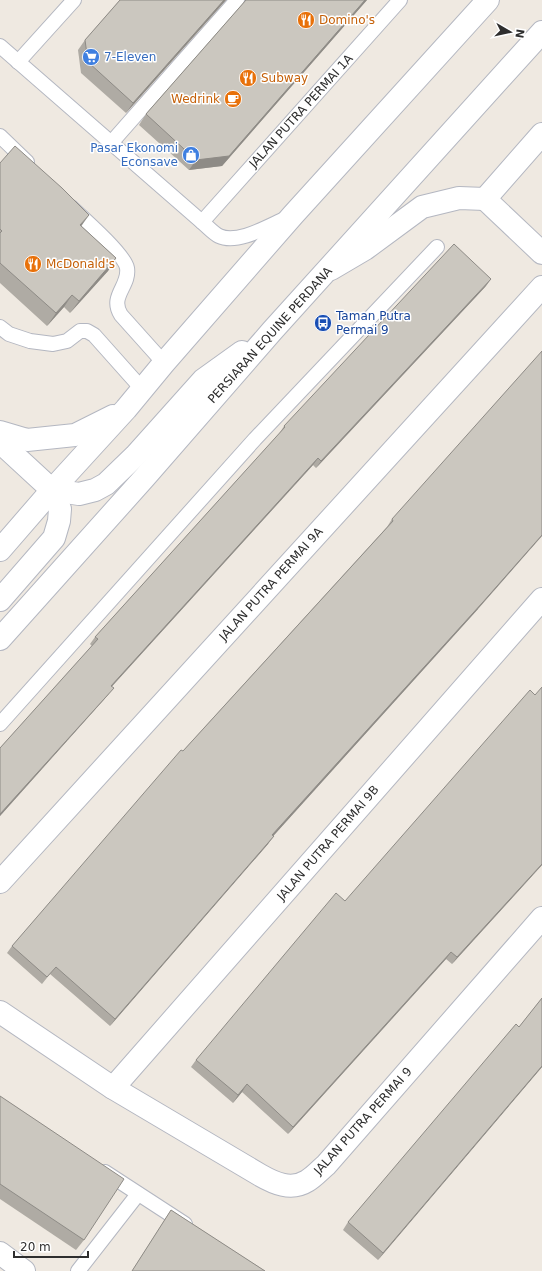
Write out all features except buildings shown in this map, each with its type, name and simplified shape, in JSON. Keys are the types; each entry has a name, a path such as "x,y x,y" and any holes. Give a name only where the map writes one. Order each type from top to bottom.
{"street":[{"path":"0,550 52,490 143,390 164,363 293,215 488,0"},
{"name":"PERSIARAN EQUINE PERDANA","path":"0,639 145,477 272,331 542,32"},
{"path":"485,199 542,134"},
{"path":"325,273 365,249 422,207 459,198 485,199 542,253"},
{"name":"JALAN PUTRA PERMAI 9A","path":"0,882 542,287"},
{"path":"52,490 79,494 95,490 106,484 135,456 203,380 272,331"},
{"path":"0,432 27,440 75,436 126,409"},
{"path":"0,442 52,490 60,509 59,520 54,538 0,600"},
{"name":"JALAN PUTRA PERMAI 9B","path":"113,1088 542,599"},
{"name":"JALAN PUTRA PERMAI 9","path":"0,1012 113,1088 275,1183 293,1186 306,1182 326,1165 542,918"},
{"path":"0,1253 24,1271"}],"lane":[{"path":"18,62 74,0"},
{"path":"111,143 237,0"},
{"name":"JALAN PUTRA PERMAI 1A","path":"202,222 400,0"},
{"path":"0,46 219,236 231,239 245,236 293,215"},
{"path":"0,136 34,169"},
{"path":"62,197 122,258 127,269 125,282 116,301 117,308 121,315 164,363"},
{"path":"0,724 255,439 437,247"},
{"path":"0,327 9,334 30,341 52,344 67,341 80,331 87,331 94,335 143,390"},
{"path":"92,1163 195,1231"},
{"path":"78,1271 138,1194"}],"place":[{"name":"Domino's","path":"306,20"},
{"name":"7-Eleven","path":"91,57"},
{"name":"Subway","path":"248,78"},
{"name":"Wedrink","path":"233,99"},
{"name":"Pasar Ekonomi Econsave","path":"191,155"},
{"name":"McDonald's","path":"33,264"},
{"name":"Taman Putra Permai 9","path":"323,323"}]}
